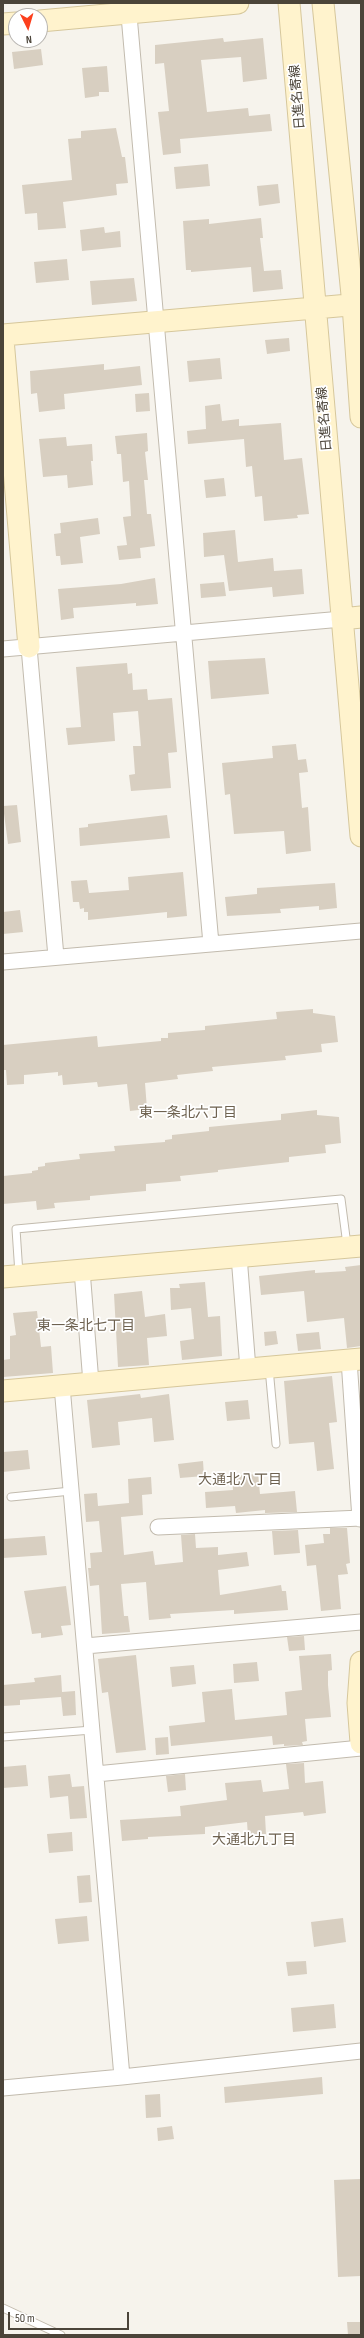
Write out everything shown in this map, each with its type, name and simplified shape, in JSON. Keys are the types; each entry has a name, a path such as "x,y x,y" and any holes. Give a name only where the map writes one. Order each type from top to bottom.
{"street":[{"path":"48,20 128,8 238,3"},
{"name":"日進名寄線","path":"289,3 315,308 351,618 361,836"},
{"path":"323,3 357,304 361,417"},
{"path":"128,8 182,633 211,944"},
{"path":"3,335 357,304"},
{"path":"3,339 56,957"},
{"path":"3,649 351,618"},
{"path":"3,962 361,931"},
{"path":"11,1277 354,1247"},
{"path":"239,1256 248,1369"},
{"path":"82,1270 92,1383"},
{"path":"3,1391 355,1360 360,1518 158,1527"},
{"path":"62,1386 122,2078"},
{"path":"85,1646 361,1622"},
{"path":"361,1662 358,1703 361,1743"},
{"path":"96,1774 361,1748"},
{"path":"3,2088 122,2078 361,2051"}],"lane":[{"path":"11,1277 16,1229 341,1199 354,1247"},
{"path":"269,1367 276,1444"},
{"path":"11,1497 71,1491"},
{"path":"3,1737 92,1730"},
{"path":"3,2308 61,2335"}],"building":[{"path":"223,38 224,42 263,38 267,79 243,82 241,57 201,60 207,112 248,108 249,116 270,114 272,131 180,139 181,153 163,155 158,112 169,111 164,63 155,64 155,45"},
{"path":"41,49 43,65 14,69 12,52"},
{"path":"107,66 109,92 99,92 99,96 85,98 82,68"},
{"path":"116,128 122,157 125,157 128,183 116,184 117,195 63,202 66,228 38,230 37,213 25,214 22,185 72,180 68,139 81,138 81,131"},
{"path":"208,164 210,186 176,189 174,167"},
{"path":"278,184 280,203 259,206 257,186"},
{"path":"261,218 263,238 260,238 264,271 281,270 283,289 253,292 251,267 191,272 191,270 186,270 183,221 209,219 209,224"},
{"path":"104,227 105,233 120,231 121,247 82,251 80,230"},
{"path":"67,259 69,280 36,283 34,262"},
{"path":"134,278 137,301 92,305 90,281"},
{"path":"289,338 290,351 267,354 265,340"},
{"path":"220,358 222,379 189,382 187,361"},
{"path":"104,364 104,370 140,366 142,385 64,394 65,409 39,412 37,393 31,394 30,371"},
{"path":"149,393 150,411 136,412 135,394"},
{"path":"220,404 222,421 239,419 239,426 281,423 284,460 302,458 309,514 297,515 298,518 264,521 262,496 255,497 252,466 246,467 244,439 188,444 187,431 206,429 205,406"},
{"path":"147,433 148,451 145,452 148,480 144,480 147,514 151,514 155,546 140,548 141,558 119,560 117,546 127,545 123,517 131,516 129,481 123,482 121,454 117,454 115,436"},
{"path":"66,437 67,446 92,444 93,461 91,461 93,485 68,488 67,475 43,477 39,439"},
{"path":"224,478 226,496 206,498 204,480"},
{"path":"98,518 100,534 80,537 83,563 61,565 60,556 56,556 54,534 61,533 60,523"},
{"path":"235,530 238,562 273,558 274,571 302,569 304,594 273,597 272,587 229,591 224,555 204,557 203,533"},
{"path":"155,578 158,604 136,606 136,603 73,608 74,618 61,620 58,589 121,584"},
{"path":"224,582 226,596 201,598 200,584"},
{"path":"265,658 269,694 211,699 208,661"},
{"path":"127,663 128,674 132,673 133,690 147,689 148,700 172,698 177,752 168,753 171,788 131,791 129,775 135,774 133,746 141,746 138,711 113,713 115,741 68,745 66,728 81,727 76,667"},
{"path":"296,744 298,760 306,759 308,772 299,773 302,808 308,807 311,851 286,854 284,831 234,834 230,794 225,795 222,763 273,758 272,746"},
{"path":"17,805 21,842 8,844 3,806"},
{"path":"167,815 170,838 80,846 79,828 88,827 88,824"},
{"path":"183,872 187,916 167,918 167,912 88,920 88,912 84,912 84,908 80,909 79,902 73,902 71,881 87,880 89,893 129,890 128,877"},
{"path":"335,883 337,908 319,910 319,906 280,909 281,913 227,916 225,897 257,894 257,888"},
{"path":"20,910 23,932 3,934 3,912"},
{"path":"313,1009 313,1013 335,1016 338,1042 321,1044 322,1052 285,1056 286,1060 212,1067 213,1071 177,1075 178,1079 145,1083 147,1109 130,1111 127,1084 98,1087 97,1082 63,1085 62,1075 58,1076 58,1072 24,1075 24,1084 7,1085 6,1070 3,1070 3,1045 97,1036 98,1047 161,1041 161,1038 168,1038 168,1033 205,1030 205,1026 277,1019 276,1012"},
{"path":"317,1110 317,1115 339,1117 341,1143 325,1145 326,1153 289,1157 289,1162 180,1176 181,1181 146,1184 146,1191 90,1196 90,1200 54,1203 55,1208 37,1210 36,1201 3,1204 3,1176 32,1173 32,1171 38,1170 38,1167 45,1166 45,1163 80,1159 79,1154 115,1151 114,1146 165,1142 165,1140 172,1139 172,1135 209,1131 209,1127 281,1120 281,1114"},
{"path":"361,1265 361,1346 347,1348 344,1318 307,1322 304,1291 261,1295 259,1276 315,1270 315,1273 346,1271 345,1267"},
{"path":"205,1282 208,1317 220,1316 222,1356 182,1360 180,1341 194,1339 191,1308 171,1310 170,1288 180,1288 179,1284"},
{"path":"142,1291 145,1317 165,1314 167,1336 147,1338 149,1365 118,1367 114,1294"},
{"path":"37,1311 41,1347 51,1346 53,1373 3,1377 3,1360 10,1359 10,1336 16,1335 13,1313"},
{"path":"276,1331 278,1344 265,1346 264,1332"},
{"path":"319,1332 321,1349 298,1351 296,1334"},
{"path":"332,1376 337,1422 329,1423 334,1469 317,1471 314,1442 289,1444 284,1381"},
{"path":"140,1394 141,1398 169,1394 174,1440 154,1442 152,1418 118,1422 120,1445 92,1448 87,1400"},
{"path":"248,1400 250,1419 227,1421 225,1402"},
{"path":"28,1450 30,1469 3,1472 3,1452"},
{"path":"203,1461 204,1476 180,1478 178,1464"},
{"path":"258,1474 260,1494 295,1491 297,1512 265,1513 265,1510 236,1513 235,1506 206,1508 205,1492 233,1490 232,1476"},
{"path":"151,1477 152,1494 142,1495 143,1515 121,1517 124,1555 153,1551 155,1565 183,1562 181,1535 195,1534 196,1548 218,1547 218,1555 247,1552 249,1566 218,1570 220,1595 281,1585 282,1591 286,1591 288,1610 234,1614 234,1610 170,1614 171,1618 149,1620 146,1582 121,1584 124,1616 128,1616 130,1632 102,1634 99,1585 90,1586 88,1568 91,1568 90,1553 102,1552 99,1521 86,1522 84,1494 97,1493 98,1506 129,1503 128,1479"},
{"path":"330,1528 347,1528 350,1563 346,1564 348,1574 338,1575 341,1609 321,1611 316,1565 307,1566 305,1545 324,1543 323,1534 330,1534"},
{"path":"298,1530 300,1553 274,1555 272,1531"},
{"path":"45,1536 47,1555 3,1558 3,1539"},
{"path":"66,1586 71,1625 61,1626 63,1635 41,1638 41,1633 32,1634 24,1591"},
{"path":"304,1636 305,1650 289,1651 287,1637"},
{"path":"331,1654 332,1670 328,1671 328,1685 331,1717 305,1719 307,1741 302,1742 303,1745 273,1745 272,1736 171,1746 169,1726 205,1722 202,1692 232,1689 235,1720 287,1715 285,1692 302,1690 299,1656"},
{"path":"136,1655 146,1750 116,1753 108,1692 102,1693 98,1659"},
{"path":"257,1662 259,1681 234,1683 233,1664"},
{"path":"194,1665 196,1684 172,1687 170,1667"},
{"path":"61,1675 62,1692 75,1691 76,1715 63,1716 61,1697 20,1700 20,1705 3,1706 3,1685 35,1682 34,1678"},
{"path":"168,1737 169,1754 156,1755 155,1738"},
{"path":"304,1763 305,1783 323,1781 326,1813 304,1816 303,1812 265,1816 266,1834 248,1836 247,1822 205,1827 205,1834 148,1837 148,1839 122,1841 120,1820 181,1816 180,1806 227,1800 225,1783 261,1780 263,1792 289,1789 286,1764"},
{"path":"26,1765 28,1786 3,1788 3,1767"},
{"path":"70,1774 72,1787 84,1786 87,1818 70,1819 68,1796 50,1798 48,1776"},
{"path":"185,1774 186,1790 168,1792 166,1776"},
{"path":"72,1832 73,1851 49,1853 47,1834"},
{"path":"90,1875 92,1902 79,1903 77,1876"},
{"path":"87,1916 89,1941 58,1944 55,1919"},
{"path":"343,1918 346,1942 314,1947 311,1922"},
{"path":"306,1961 307,1974 288,1976 286,1962"},
{"path":"334,2004 336,2028 293,2032 291,2008"},
{"path":"322,2077 323,2094 225,2103 224,2087"},
{"path":"160,2094 161,2117 146,2118 145,2095"},
{"path":"172,2126 174,2139 158,2141 157,2128"},
{"path":"361,2179 361,2276 338,2277 334,2180"},
{"path":"347,2322 361,2322 361,2335 348,2335"}],"district":[{"name":"東一条北六丁目","path":"188,1113"},
{"name":"東一条北七丁目","path":"86,1326"},
{"name":"大通北八丁目","path":"240,1480"},
{"name":"大通北九丁目","path":"254,1840"}]}
